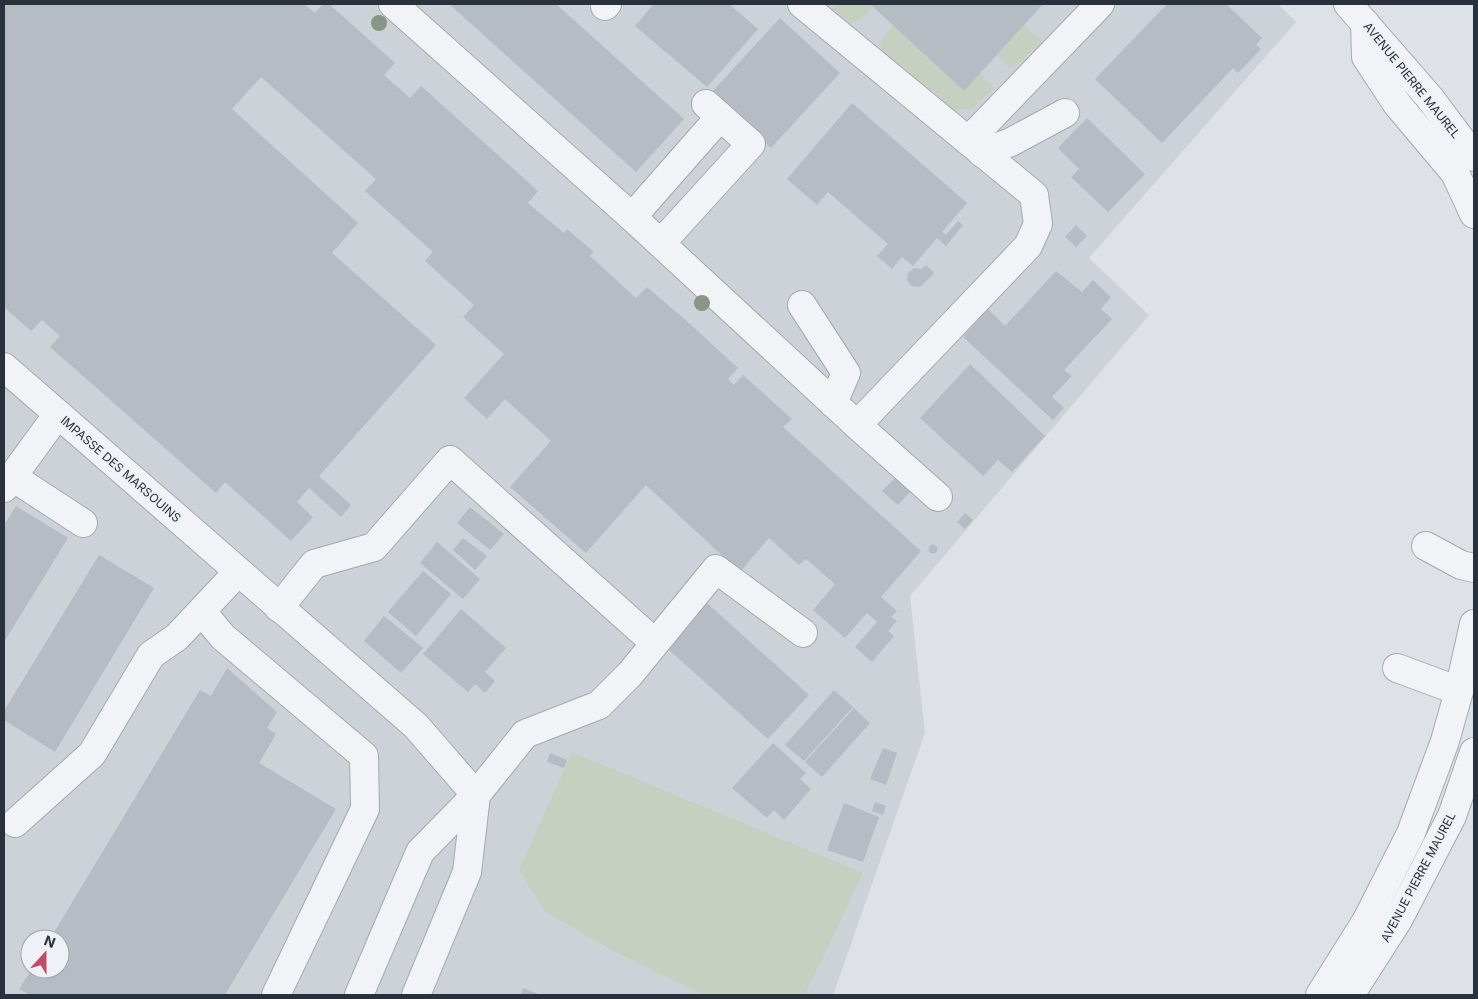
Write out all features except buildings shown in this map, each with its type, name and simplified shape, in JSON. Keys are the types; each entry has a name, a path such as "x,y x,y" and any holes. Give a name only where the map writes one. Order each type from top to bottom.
{"street":[{"path":"393,4 632,217 938,498"},
{"path":"802,4 1034,195 1038,224 1028,246 856,424"},
{"path":"975,147 1100,4"},
{"path":"1357,13 1366,57 1397,104 1455,173 1474,214"},
{"name":"AVENUE PIERRE MAUREL","path":"1357,13 1429,97 1474,157"},
{"path":"632,217 713,110 751,144 661,244"},
{"path":"975,147 1011,142 1065,113"},
{"path":"802,305 846,373 833,403"},
{"name":"IMPASSE DES MARSOUINS","path":"4,367 416,726 476,795"},
{"path":"58,414 7,482 83,522"},
{"path":"280,608 314,564 374,547 450,460 655,643"},
{"path":"1426,546 1461,565 1474,568"},
{"path":"359,995 420,852 476,795 525,734 599,705 630,674 716,570 803,633"},
{"path":"15,823 92,754 151,655 177,636 202,612 238,572"},
{"path":"202,612 224,637 364,756 365,809 276,995"},
{"path":"1320,995 1366,920 1411,833 1445,741 1459,691 1474,624"},
{"path":"1396,668 1459,691"},
{"name":"AVENUE PIERRE MAUREL","path":"1350,995 1398,920 1452,816 1474,752"},
{"path":"416,995 467,872 476,795"}],"shaded area":[{"path":"4,4 1278,4 1296,22 1089,258 1149,315 910,596 925,733 833,995 4,995"}],"green space":[{"path":"837,4 870,4 873,7 863,18 849,24 840,20 831,10"},
{"path":"893,25 964,91 980,74 995,88 972,109 949,110 881,53 881,41"},
{"path":"1024,25 1043,42 1016,65 1009,68 997,55"},
{"path":"572,752 863,873 805,995 703,995 610,949 545,912 519,870"}]}
